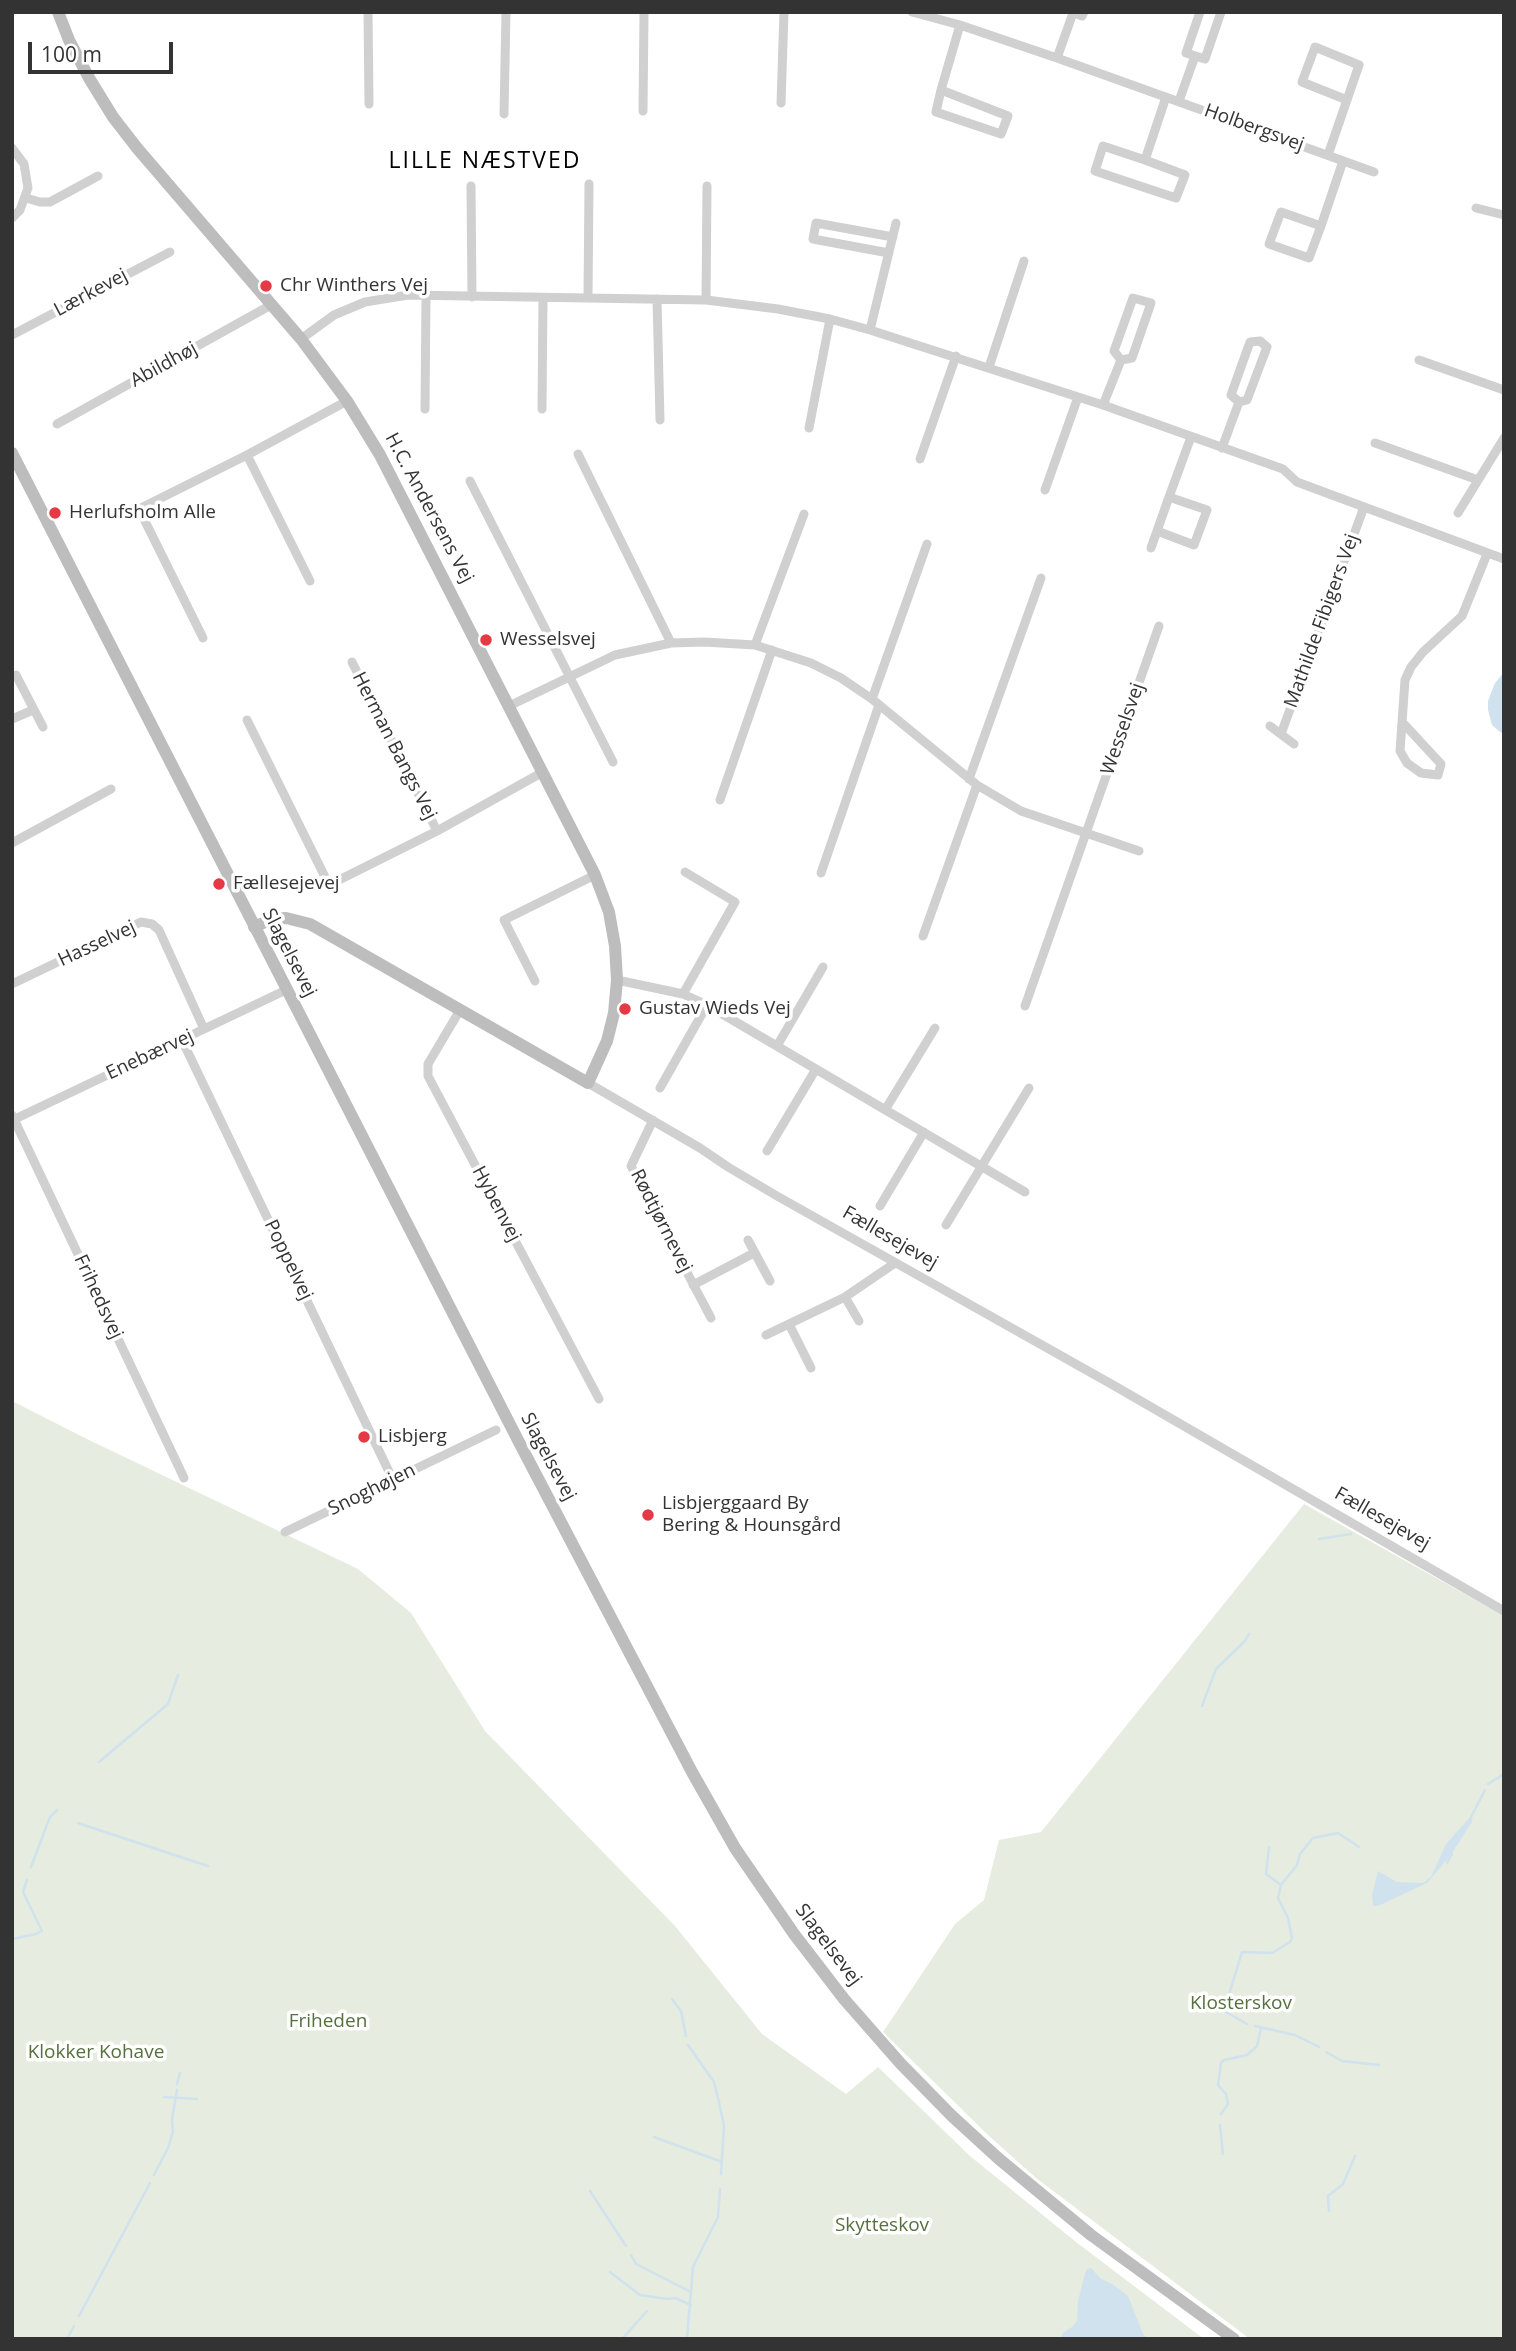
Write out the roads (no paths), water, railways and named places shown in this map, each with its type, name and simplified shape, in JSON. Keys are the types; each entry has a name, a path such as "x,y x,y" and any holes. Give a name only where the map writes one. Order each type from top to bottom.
{"street":[{"name":"H.C. Andersens Vej","path":"58,12 89,78 113,117 301,339 347,401 380,456 595,874 609,912 617,981 614,1013 607,1041 588,1083"},
{"path":"369,12 369,104"},
{"path":"504,114 506,12"},
{"path":"643,111 644,12"},
{"path":"781,103 784,12"},
{"name":"Holbergsvej","path":"912,12 942,16 960,25 1374,172"},
{"path":"1057,58 1072,12 1082,16 1084,12"},
{"name":"Holbergsvej","path":"1200,12 1186,53 1205,59 1221,12"},
{"path":"941,90 1008,116 1002,134 936,112 941,90 960,25"},
{"name":"Holbergsvej","path":"1328,155 1347,100 1359,65 1315,47 1302,82 1347,100"},
{"name":"Holbergsvej","path":"1179,101 1195,56"},
{"path":"1145,160 1166,97"},
{"path":"1103,146 1145,160 1185,175 1176,198 1095,171 1103,146"},
{"path":"12,148 24,164 28,188 20,210 12,218"},
{"path":"1321,226 1281,212 1269,244 1309,258 1321,226 1343,161"},
{"path":"26,198 50,202 98,176"},
{"path":"588,298 589,184"},
{"path":"471,186 472,296"},
{"path":"706,300 707,186"},
{"path":"1476,208 1504,215"},
{"path":"888,253 813,239 816,223 893,237"},
{"path":"870,330 896,223"},
{"name":"Lærkevej","path":"12,335 170,251"},
{"path":"989,367 1024,261"},
{"path":"425,410 426,296"},
{"path":"301,339 334,315 365,302 386,297 706,300 778,309 870,330 1103,405 1283,469 1297,482 1504,559"},
{"path":"542,409 543,298"},
{"path":"1133,298 1151,303 1132,358 1121,360 1114,351 1133,298"},
{"path":"657,299 660,420"},
{"name":"Abildhøj","path":"57,424 271,305"},
{"path":"809,428 830,319"},
{"path":"1260,341 1267,347 1247,400 1239,402 1231,395 1250,342 1260,341"},
{"path":"920,459 956,356"},
{"path":"1103,405 1121,360"},
{"path":"1419,360 1504,390"},
{"path":"1045,489 1078,397"},
{"path":"203,638 139,509 347,401"},
{"path":"1222,448 1239,402"},
{"path":"1151,548 1191,437"},
{"path":"1458,513 1504,438"},
{"path":"1376,443 1478,480"},
{"name":"Slagelsevej","path":"12,453 286,990 692,1772 735,1848 844,2000 952,2116 1091,2235 1234,2339"},
{"path":"578,454 671,643"},
{"path":"247,455 310,581"},
{"path":"470,481 612,762"},
{"path":"1157,531 1194,545 1207,510 1169,497"},
{"name":"Mathilde Fibigers Vej","path":"1280,734 1364,507"},
{"path":"755,645 804,514"},
{"path":"821,873 927,544"},
{"path":"1404,724 1441,764 1438,775 1421,773 1407,763 1400,751 1405,680 1423,652 1462,616 1487,554"},
{"path":"923,936 1041,578"},
{"name":"Wesselsvej","path":"1025,1006 1159,626"},
{"path":"509,706 615,655 671,643 755,645 811,663 841,678 875,702 973,782 1021,811 1139,851"},
{"path":"720,800 772,650"},
{"name":"Herman Bangs Vej","path":"352,662 437,831"},
{"path":"16,675 43,727"},
{"path":"12,719 33,710"},
{"name":"Herman Bangs Vej","path":"247,720 329,885 437,831 543,772"},
{"name":"Mathilde Fibigers Vej","path":"1270,726 1294,744"},
{"path":"13,841 111,789"},
{"path":"683,994 735,902 685,872"},
{"path":"535,981 504,920 595,874"},
{"name":"Fællesejevej","path":"254,927 272,919 286,918 310,924 700,1147 728,1167 1504,1611"},
{"name":"Hasselvej","path":"12,985 141,922 152,924 159,930 204,1029"},
{"path":"777,1046 823,967"},
{"path":"617,981 683,994 707,1005 1025,1192"},
{"name":"Enebærvej","path":"13,1117 286,990"},
{"path":"660,1087 707,1005"},
{"name":"Hybenvej","path":"460,1010 428,1064 428,1076 599,1399"},
{"path":"885,1110 935,1028"},
{"name":"Poppelvej","path":"182,1040 393,1480"},
{"path":"767,1151 816,1069"},
{"path":"946,1225 1029,1088"},
{"name":"Frihedsvej","path":"13,1117 184,1478"},
{"name":"Rødtjørnevej","path":"653,1121 631,1166 710,1318"},
{"path":"880,1206 924,1132"},
{"path":"748,1240 770,1281"},
{"name":"Rødtjørnevej","path":"693,1285 754,1253"},
{"path":"766,1335 845,1297 895,1263"},
{"path":"845,1297 859,1321"},
{"path":"789,1324 811,1368"},
{"name":"Snoghøjen","path":"285,1532 496,1430"}],"water":[{"path":"1504,672 1504,733 1492,725 1488,701 1495,683"},
{"path":"1472,1815 1472,1822 1450,1856 1427,1883 1373,1906 1372,1895 1378,1871 1397,1882 1423,1883 1431,1877 1446,1844"},
{"path":"1091,2268 1101,2279 1128,2296 1143,2334 1148,2339 1060,2339 1077,2321 1078,2301 1085,2274 1087,2269"}],"waterway":[{"path":"1319,1539 1351,1534"},
{"path":"1202,1706 1216,1669 1249,1634"},
{"path":"99,1762 168,1704 178,1675"},
{"path":"1488,1784 1504,1774"},
{"path":"1471,1817 1485,1790"},
{"path":"31,1867 50,1817 57,1810"},
{"path":"78,1823 208,1866"},
{"path":"1247,2024 1224,2011 1242,1952 1272,1953 1290,1942 1292,1938 1288,1918 1278,1898 1281,1885 1297,1865 1300,1854 1313,1838 1338,1833 1359,1847"},
{"path":"1269,1847 1266,1874 1281,1885"},
{"path":"1447,1863 1452,1854"},
{"path":"12,1939 42,1931 23,1892 27,1880"},
{"path":"672,1999 681,2011 686,2036"},
{"path":"1255,2026 1295,2035 1319,2047"},
{"path":"1221,2114 1228,2104 1226,2094 1218,2085 1221,2063 1247,2055 1257,2046 1261,2028"},
{"path":"688,2045 714,2082 724,2125 721,2174"},
{"path":"1326,2052 1342,2061 1379,2065"},
{"path":"177,2084 180,2073"},
{"path":"154,2175 173,2132 172,2119 177,2090"},
{"path":"164,2097 197,2099"},
{"path":"1220,2125 1223,2154"},
{"path":"654,2137 722,2162"},
{"path":"1329,2211 1328,2196 1343,2184 1355,2156"},
{"path":"79,2316 150,2183"},
{"path":"687,2339 693,2267 718,2217 720,2189"},
{"path":"590,2191 626,2246"},
{"path":"631,2255 636,2264 691,2292"},
{"path":"610,2272 640,2295 675,2298 691,2305"},
{"path":"622,2339 647,2311"},
{"path":"67,2339 74,2326"}],"place":[{"name":"Chr Winthers Vej","path":"266,286"},
{"name":"Herlufsholm Alle","path":"55,513"},
{"name":"Wesselsvej","path":"486,640"},
{"name":"Fællesejevej","path":"219,884"},
{"name":"Gustav Wieds Vej","path":"625,1009"},
{"name":"Lisbjerg","path":"364,1437"},
{"name":"Lisbjerggaard By Bering & Hounsgård","path":"648,1515"}],"district":[{"name":"LILLE NÆSTVED","path":"485,161"}],"park label":[{"name":"Klosterskov","path":"1241,2004"},
{"name":"Friheden","path":"328,2022"},
{"name":"Klokker Kohave","path":"96,2053"},
{"name":"Skytteskov","path":"882,2226"}]}
